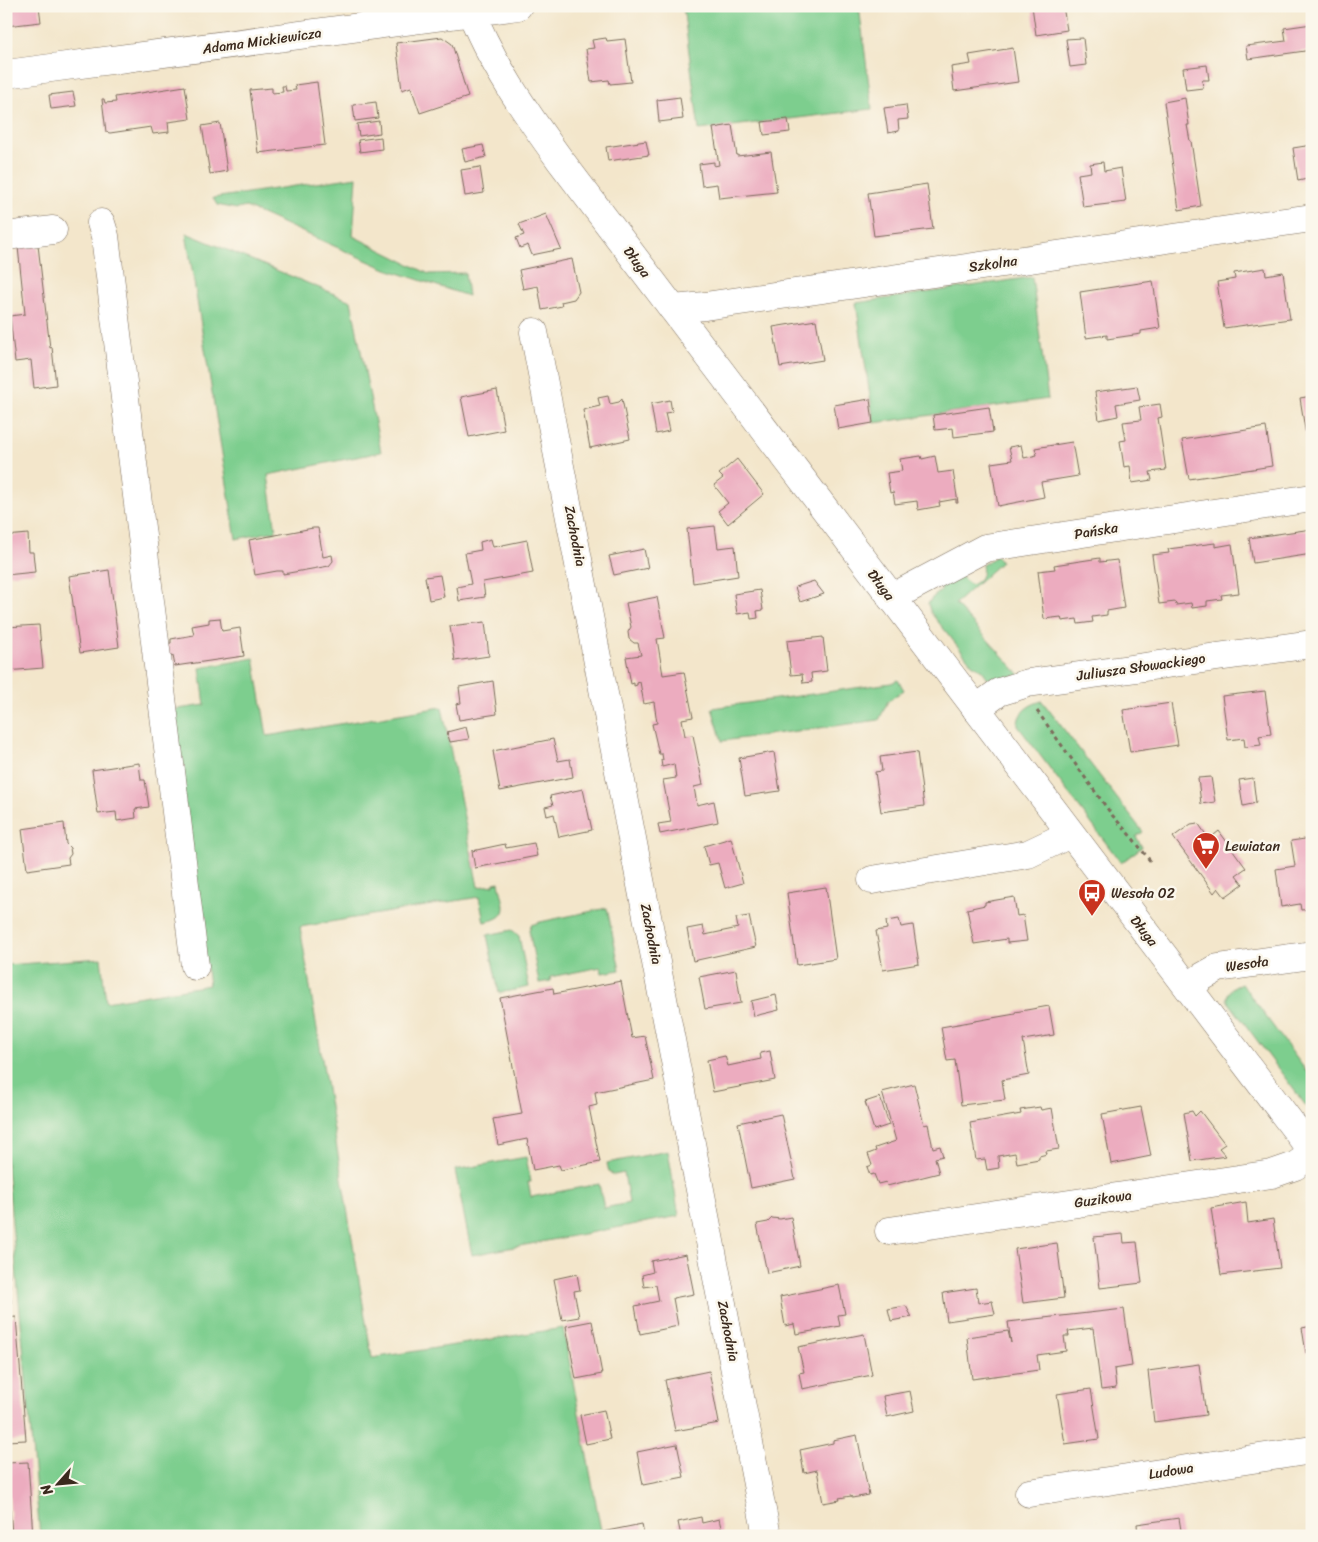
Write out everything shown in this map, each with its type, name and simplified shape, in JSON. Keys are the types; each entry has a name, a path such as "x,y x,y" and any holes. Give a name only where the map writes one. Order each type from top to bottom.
{"street":[{"name":"Adama Mickiewicza","path":"6,74 470,10 518,6"},
{"name":"Długa","path":"470,10 499,67 528,116 565,167 1312,1152"},
{"name":"Szkolna","path":"673,309 705,306 1312,218"},
{"path":"101,223 105,236 195,966"},
{"path":"6,236 54,230"},
{"name":"Zachodnia","path":"534,332 767,1536"},
{"name":"Pańska","path":"891,598 985,548 1312,498"},
{"name":"Juliusza Słowackiego","path":"976,709 999,692 1028,683 1312,644"},
{"path":"872,880 1028,854 1070,834"},
{"name":"Wesoła","path":"1188,987 1218,968 1312,955"},
{"name":"Guzikowa","path":"889,1231 1272,1174 1295,1166 1312,1152"},
{"name":"Ludowa","path":"1030,1494 1312,1450"}],"path":[{"path":"1033,705 1112,815 1150,862"}],"green space":[{"path":"683,6 859,6 872,109 699,130"},
{"path":"357,177 353,236 429,274 465,273 468,296 386,269 246,207 237,209 217,205 213,198"},
{"path":"186,233 351,301 381,452 268,475 276,531 236,539"},
{"path":"1032,277 1048,399 874,423 856,303"},
{"path":"997,556 1001,562 955,604 1020,675 989,680 982,670 972,664 931,613 928,604 942,590 938,582 958,574 971,585 981,577 983,572 982,565"},
{"path":"254,658 267,736 442,707 478,887 494,885 494,883 499,882 504,903 503,913 493,920 484,922 479,897 300,927 372,1358 563,1328 602,1536 40,1536 6,1155 6,965 101,958 106,1002 209,985 171,710 205,705 200,668"},
{"path":"898,680 904,690 888,701 879,720 722,741 712,708 891,683"},
{"path":"1042,701 1143,832 1136,837 1142,847 1121,863 1018,726 1018,721 1025,709"},
{"path":"607,908 620,970 602,973 601,967 550,977 551,981 539,983 529,930 531,925"},
{"path":"512,930 519,936 529,987 499,993 487,935"},
{"path":"1242,984 1312,1079 1312,1114 1227,1000 1231,989"},
{"path":"668,1151 679,1216 472,1255 455,1170 526,1157 531,1182 528,1182 531,1197 599,1184 604,1208 629,1203 624,1173 614,1175 609,1172 607,1163"}],"building":[{"path":"6,6 39,6 41,22 6,26"},
{"path":"1032,6 1063,6 1067,30 1036,35"},
{"path":"1312,24 1312,50 1248,59 1246,46 1286,41 1284,28"},
{"path":"442,37 452,44 468,97 420,113 411,87 402,90 396,43"},
{"path":"606,38 607,41 625,39 631,82 610,84 609,80 591,82 586,49 594,48 592,40"},
{"path":"1083,38 1086,65 1070,67 1066,39"},
{"path":"1013,48 1018,82 954,91 951,67 971,64 969,55"},
{"path":"1207,65 1209,80 1202,80 1203,88 1186,90 1183,68"},
{"path":"317,82 325,145 258,153 250,90 272,88 272,93 283,92 282,86 285,86 286,91 296,90 295,85"},
{"path":"185,86 190,119 168,122 169,132 153,134 151,127 106,132 102,99 104,99 105,103 116,102 115,97"},
{"path":"73,92 76,106 51,109 49,95"},
{"path":"680,97 683,119 659,122 657,100"},
{"path":"1185,98 1189,125 1187,125 1201,206 1179,210 1164,102"},
{"path":"376,102 378,118 355,121 353,105"},
{"path":"906,105 908,119 898,120 899,131 888,133 884,108"},
{"path":"788,119 790,132 764,135 762,122"},
{"path":"379,121 380,133 359,136 357,124"},
{"path":"220,123 227,171 210,174 202,126"},
{"path":"732,125 737,156 771,152 777,192 719,198 717,184 702,186 699,164 714,162 714,166 719,165 713,128"},
{"path":"381,137 382,149 360,152 358,140"},
{"path":"646,141 649,155 608,161 606,147"},
{"path":"483,145 486,157 465,162 462,149"},
{"path":"1312,145 1312,178 1298,181 1293,148"},
{"path":"1103,162 1104,171 1121,168 1126,202 1083,207 1078,174 1091,172 1090,164"},
{"path":"480,167 484,193 465,196 461,170"},
{"path":"927,184 933,229 874,236 868,193"},
{"path":"546,214 561,249 532,255 528,245 520,248 516,238 524,235 519,224"},
{"path":"38,245 56,385 34,388 31,360 15,362 10,316 25,314 18,247"},
{"path":"572,259 579,292 574,299 561,302 562,306 542,310 538,286 523,289 519,270"},
{"path":"1265,268 1266,275 1283,272 1290,319 1224,328 1217,282 1235,279 1234,273"},
{"path":"1153,281 1160,328 1141,331 1141,334 1107,339 1107,335 1086,338 1080,292"},
{"path":"816,320 823,360 780,367 773,327"},
{"path":"1137,386 1140,400 1116,404 1118,416 1099,420 1095,392"},
{"path":"497,390 504,430 469,437 461,397"},
{"path":"608,396 610,404 619,402 622,399 630,439 590,448 583,410 600,406 598,398"},
{"path":"1312,396 1312,441 1307,442 1300,398"},
{"path":"870,399 873,423 838,429 834,405"},
{"path":"670,400 672,412 665,413 669,431 656,434 651,404"},
{"path":"1160,404 1162,417 1158,418 1166,470 1150,472 1152,480 1132,483 1130,466 1124,467 1120,441 1126,440 1123,422 1141,420 1139,407"},
{"path":"989,407 993,432 954,437 953,428 935,430 933,415"},
{"path":"1266,427 1272,466 1189,479 1182,440"},
{"path":"1072,442 1078,476 1041,482 1044,497 998,506 991,463 1012,460 1009,447 1021,445 1024,458 1037,455 1035,448"},
{"path":"921,456 922,459 935,456 938,473 953,471 958,503 956,503 956,499 939,502 940,506 918,510 917,501 895,504 893,492 890,493 887,473 902,471 900,459"},
{"path":"737,459 764,494 728,524 718,511 728,503 714,485 723,478 719,474"},
{"path":"715,526 718,548 735,546 738,576 693,583 687,529"},
{"path":"318,528 323,557 332,555 333,561 329,566 283,574 283,571 277,571 255,575 249,540"},
{"path":"1312,529 1312,554 1253,563 1249,538"},
{"path":"28,534 29,552 33,552 35,572 6,575 6,536"},
{"path":"491,539 493,547 527,540 533,573 483,582 485,597 459,601 457,587 471,584 465,553 481,550 480,542"},
{"path":"1215,543 1215,547 1232,544 1239,593 1221,595 1222,599 1207,601 1207,606 1192,608 1191,603 1176,605 1175,602 1159,604 1152,555 1169,553 1168,549"},
{"path":"644,549 648,568 614,575 609,556"},
{"path":"1100,558 1100,562 1117,560 1124,608 1107,611 1107,615 1092,617 1093,622 1078,624 1077,619 1062,621 1061,617 1044,619 1038,571 1055,569 1054,565"},
{"path":"109,570 119,647 80,653 69,576"},
{"path":"440,575 444,597 429,600 425,577"},
{"path":"814,581 824,594 800,602 795,587"},
{"path":"760,590 763,610 757,611 758,618 751,619 750,612 737,614 734,594"},
{"path":"657,597 665,638 657,639 663,675 684,672 693,717 682,719 685,736 693,735 703,785 694,787 697,805 714,801 718,822 660,834 658,824 671,822 663,780 676,778 674,764 662,767 662,754 659,754 652,724 657,723 654,702 644,704 640,682 634,686 634,683 631,684 626,657 641,655 638,643 634,643 629,639 628,632 631,627 626,603"},
{"path":"220,618 222,631 240,628 244,656 175,666 173,656 168,657 166,644 171,643 171,639 194,635 192,626 209,623 209,619"},
{"path":"485,622 489,656 455,661 450,626"},
{"path":"39,625 43,668 6,671 6,627"},
{"path":"823,637 827,671 811,673 812,682 803,683 802,674 791,675 787,641"},
{"path":"493,681 497,714 459,720 456,704 461,703 459,687"},
{"path":"1265,691 1271,734 1259,736 1261,745 1245,747 1244,738 1228,740 1222,696"},
{"path":"1171,703 1178,745 1130,752 1123,710"},
{"path":"466,727 469,739 450,742 447,732"},
{"path":"553,739 558,761 570,759 573,777 500,791 493,751"},
{"path":"774,752 780,791 745,796 739,758"},
{"path":"917,752 924,806 881,812 875,772 882,771 880,757"},
{"path":"139,763 141,780 145,780 149,807 135,809 136,818 117,821 116,812 98,814 92,770"},
{"path":"1211,777 1215,802 1201,804 1198,778"},
{"path":"1253,778 1256,803 1243,806 1239,780"},
{"path":"583,789 592,830 559,837 554,814 547,816 545,807 553,805 550,796"},
{"path":"64,823 66,844 70,848 71,854 68,858 69,864 27,870 22,829"},
{"path":"1198,823 1209,839 1219,831 1246,868 1236,875 1243,884 1225,897 1218,888 1214,893 1173,837 1191,824"},
{"path":"731,838 743,883 725,888 718,863 709,865 704,846"},
{"path":"1312,838 1312,909 1301,910 1300,904 1281,907 1276,869 1295,866 1291,841"},
{"path":"534,843 537,856 475,868 472,851 505,844 506,848"},
{"path":"826,887 836,959 797,965 787,893"},
{"path":"1014,897 1017,916 1023,915 1027,941 1007,943 1007,939 974,944 967,909 985,905 985,902"},
{"path":"749,916 756,947 693,961 687,929 703,926 705,935 738,928 736,918"},
{"path":"899,919 901,927 913,925 919,964 883,970 876,931 887,929 886,921"},
{"path":"736,970 741,1003 705,1009 699,977"},
{"path":"621,981 632,1038 645,1036 654,1080 595,1092 597,1105 589,1107 600,1162 561,1170 559,1165 533,1170 527,1139 498,1145 493,1119 522,1114 500,998 553,988 554,994"},
{"path":"776,995 779,1010 754,1016 751,1001"},
{"path":"1049,1006 1054,1035 1023,1040 1029,1075 1002,1080 1005,1100 961,1105 955,1060 947,1061 941,1027"},
{"path":"770,1051 775,1080 713,1092 707,1060 725,1056 728,1066 761,1059 760,1053"},
{"path":"914,1084 924,1125 928,1124 933,1148 940,1146 943,1156 935,1158 939,1173 887,1186 886,1182 878,1184 874,1174 870,1175 867,1167 872,1165 868,1154 876,1151 875,1148 896,1141 882,1092"},
{"path":"880,1097 889,1125 874,1130 865,1102"},
{"path":"1040,1107 1041,1110 1052,1108 1059,1149 1046,1151 1047,1154 1039,1156 1039,1159 1017,1163 1015,1153 998,1156 999,1168 987,1170 985,1159 976,1160 970,1123 1021,1114 1020,1110"},
{"path":"1141,1107 1151,1156 1111,1164 1102,1114"},
{"path":"1192,1111 1195,1116 1200,1111 1225,1144 1219,1148 1226,1156 1192,1161 1184,1113"},
{"path":"781,1114 795,1179 751,1188 738,1123"},
{"path":"1246,1202 1248,1223 1273,1219 1280,1268 1221,1275 1211,1208"},
{"path":"791,1217 800,1266 767,1273 757,1224 768,1222 772,1218"},
{"path":"1123,1234 1124,1243 1137,1242 1142,1283 1100,1288 1094,1237"},
{"path":"1057,1243 1064,1298 1023,1303 1015,1249"},
{"path":"686,1254 694,1294 673,1298 678,1326 640,1334 635,1306 659,1301 656,1285 644,1287 642,1275 653,1272 651,1261"},
{"path":"6,1260 8,1260 11,1303 6,1303"},
{"path":"577,1274 580,1290 574,1291 579,1317 562,1320 554,1279"},
{"path":"839,1285 845,1314 838,1315 840,1326 796,1334 794,1324 785,1326 780,1297"},
{"path":"976,1288 978,1303 992,1301 995,1314 947,1321 943,1293"},
{"path":"906,1306 912,1317 891,1321 888,1309"},
{"path":"1124,1309 1132,1366 1114,1369 1116,1388 1101,1390 1093,1328 1068,1331 1069,1336 1064,1336 1066,1351 1037,1355 1039,1370 972,1379 967,1337 1008,1331 1011,1343 1008,1322"},
{"path":"16,1317 26,1440 6,1441 6,1318"},
{"path":"592,1321 602,1374 576,1379 566,1326"},
{"path":"1312,1326 1312,1352 1306,1353 1302,1328"},
{"path":"864,1334 872,1375 802,1389 799,1373 804,1372 798,1347"},
{"path":"1199,1364 1206,1415 1154,1422 1148,1371"},
{"path":"709,1371 719,1423 675,1431 665,1380"},
{"path":"1091,1389 1099,1439 1065,1444 1057,1394"},
{"path":"910,1391 914,1411 887,1417 883,1396"},
{"path":"604,1410 610,1439 586,1444 580,1415"},
{"path":"857,1435 869,1495 839,1498 840,1500 823,1503 817,1470 804,1473 800,1450 833,1443 833,1440"},
{"path":"677,1444 684,1477 643,1485 637,1452"},
{"path":"28,1462 33,1536 12,1536 7,1463"},
{"path":"701,1517 702,1523 719,1519 723,1536 681,1536 678,1522"},
{"path":"1179,1518 1182,1536 1138,1536 1137,1524"},
{"path":"642,1524 644,1536 603,1536 602,1532"}],"place":[{"name":"Lewiatan","path":"1206,870"},
{"name":"Wesoła 02","path":"1092,917"}]}
